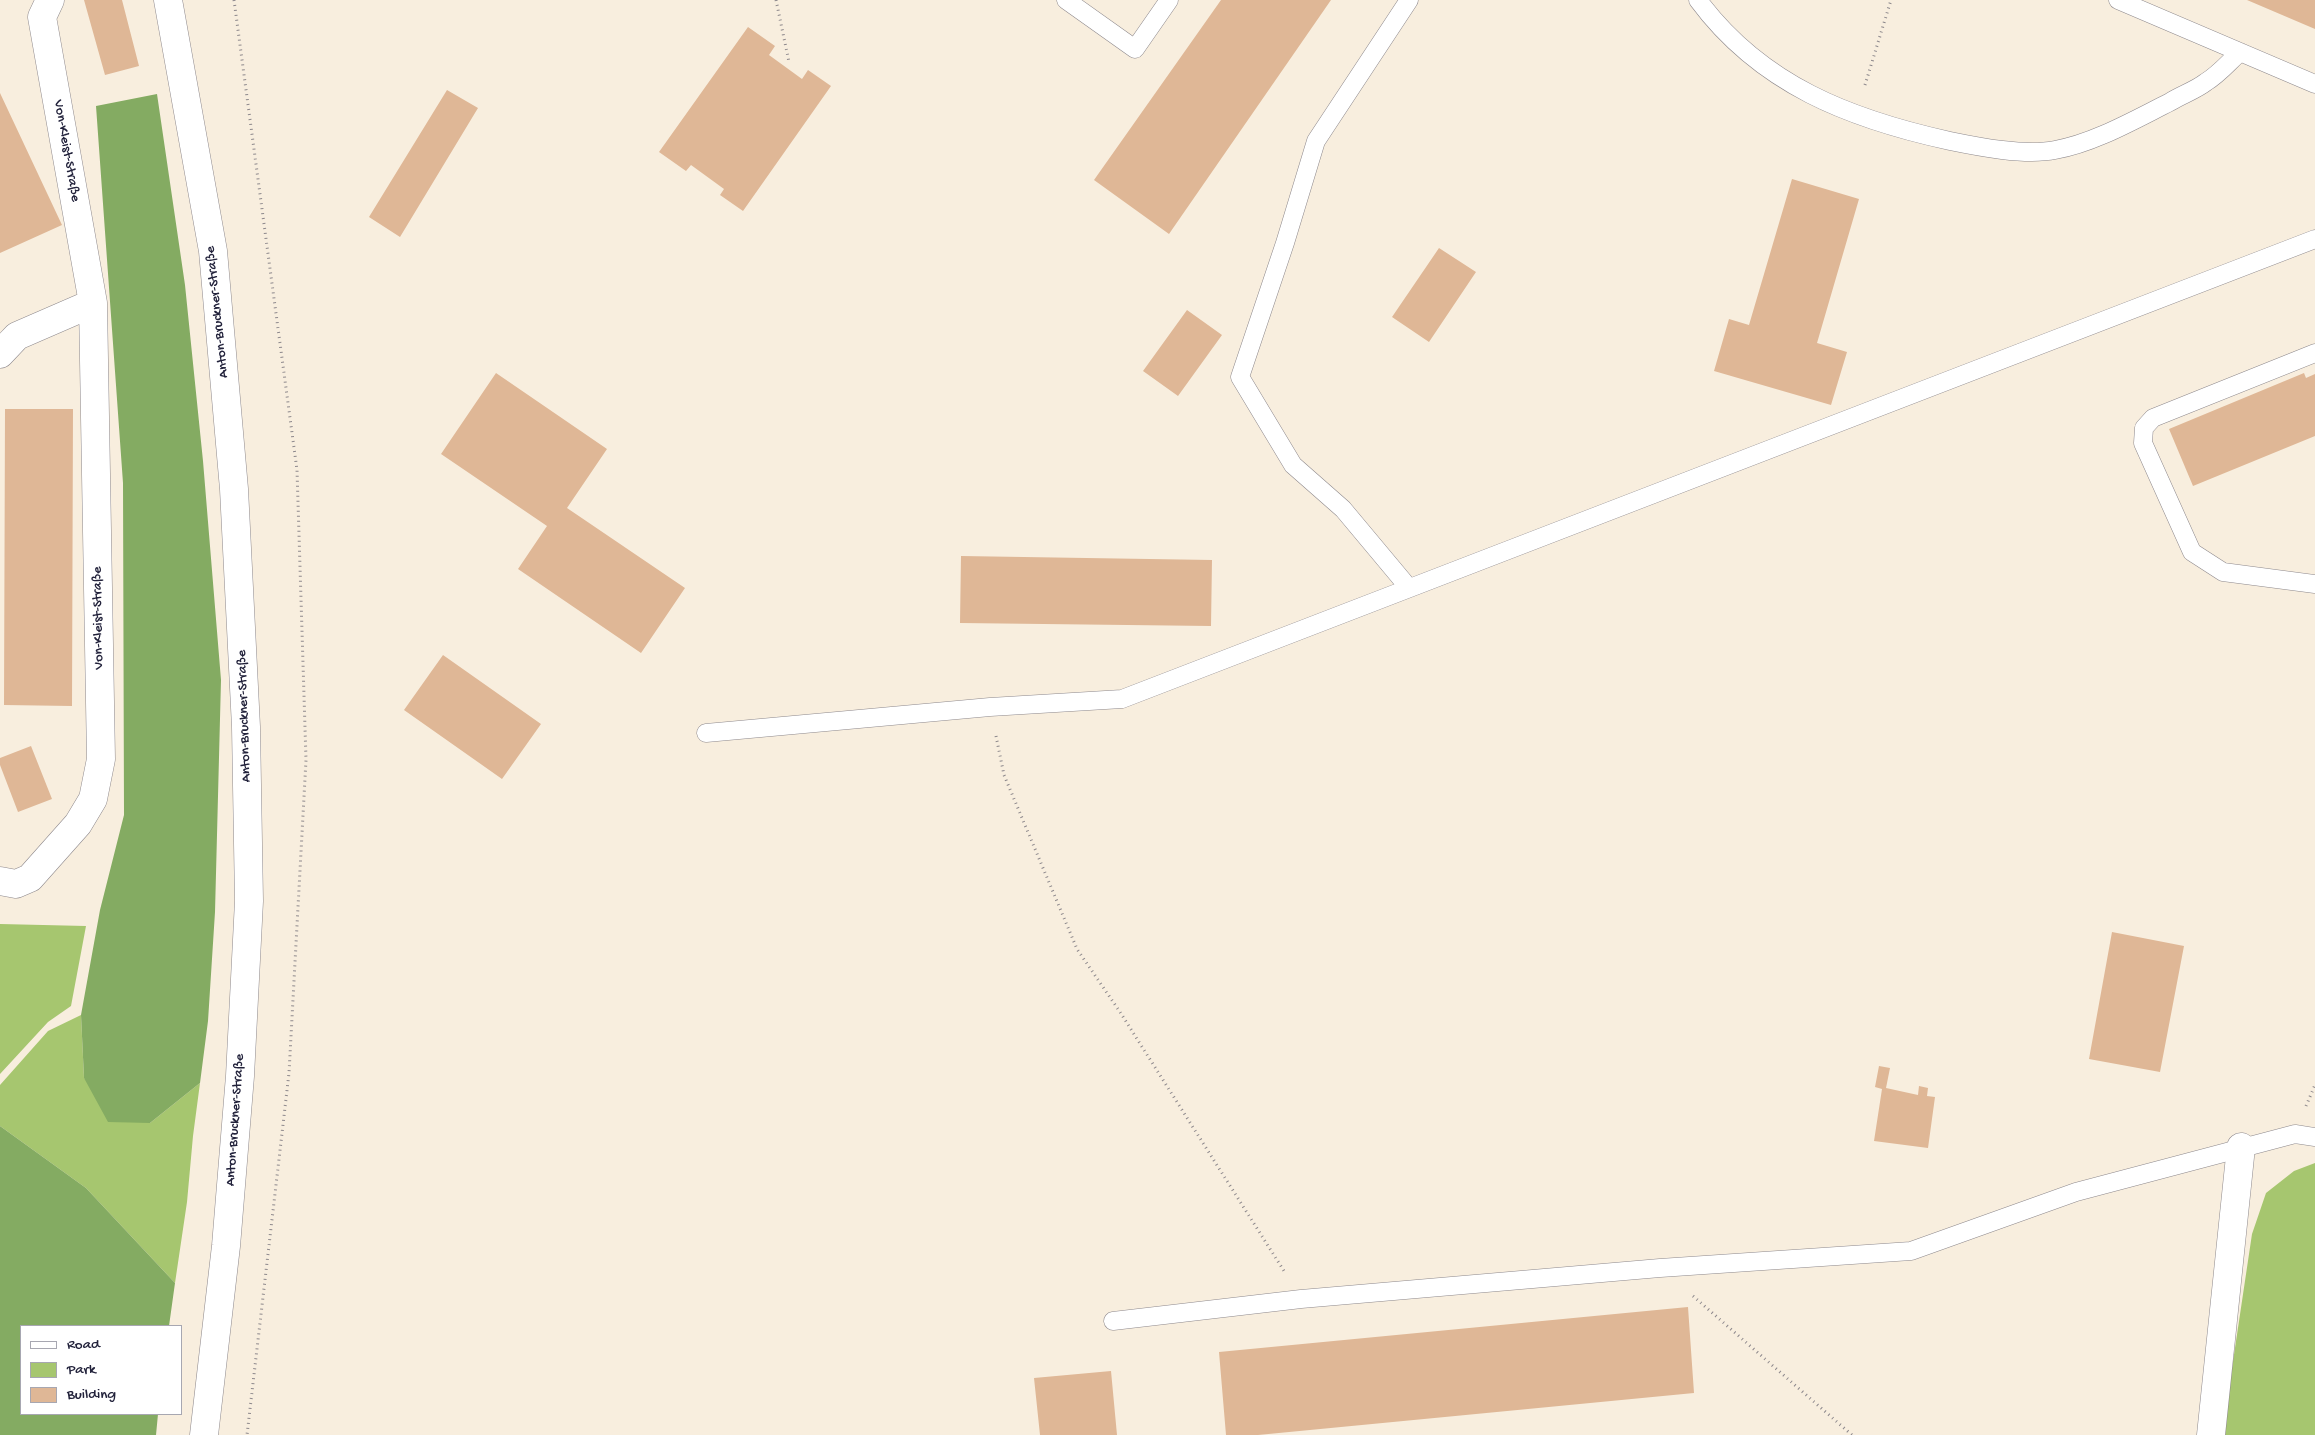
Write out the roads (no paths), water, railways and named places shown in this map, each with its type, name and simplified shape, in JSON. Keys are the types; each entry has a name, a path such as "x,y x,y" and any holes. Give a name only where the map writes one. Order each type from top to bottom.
{"main road":[{"name":"Von-Kleist-Straße","path":"0,881 16,884 30,878 78,824 93,799 101,759 93,302 42,17 50,0"},
{"name":"Anton-Bruckner-Straße","path":"168,0 213,251 234,490 246,726 249,901 240,1076 226,1246 204,1435"},
{"path":"0,354 17,336 93,302"},
{"path":"2210,1435 2241,1147"}],"lane":[{"path":"1066,0 1135,49 1169,0"},
{"path":"1409,0 1316,140 1285,243 1240,377 1293,465 1343,509 1409,588"},
{"path":"1698,0 1720,27 1748,55 1783,80 1855,115 1904,131 1976,147 2014,151 2054,150 2089,139 2139,118 2206,83 2240,52"},
{"path":"2118,0 2315,84"},
{"path":"706,733 990,707 1122,698 2315,239"},
{"path":"2315,353 2153,418 2144,428 2143,443 2192,552 2223,572 2315,584"},
{"path":"1113,1321 1301,1299 1660,1268 1911,1251 2076,1192 2295,1134 2315,1137"}]}
